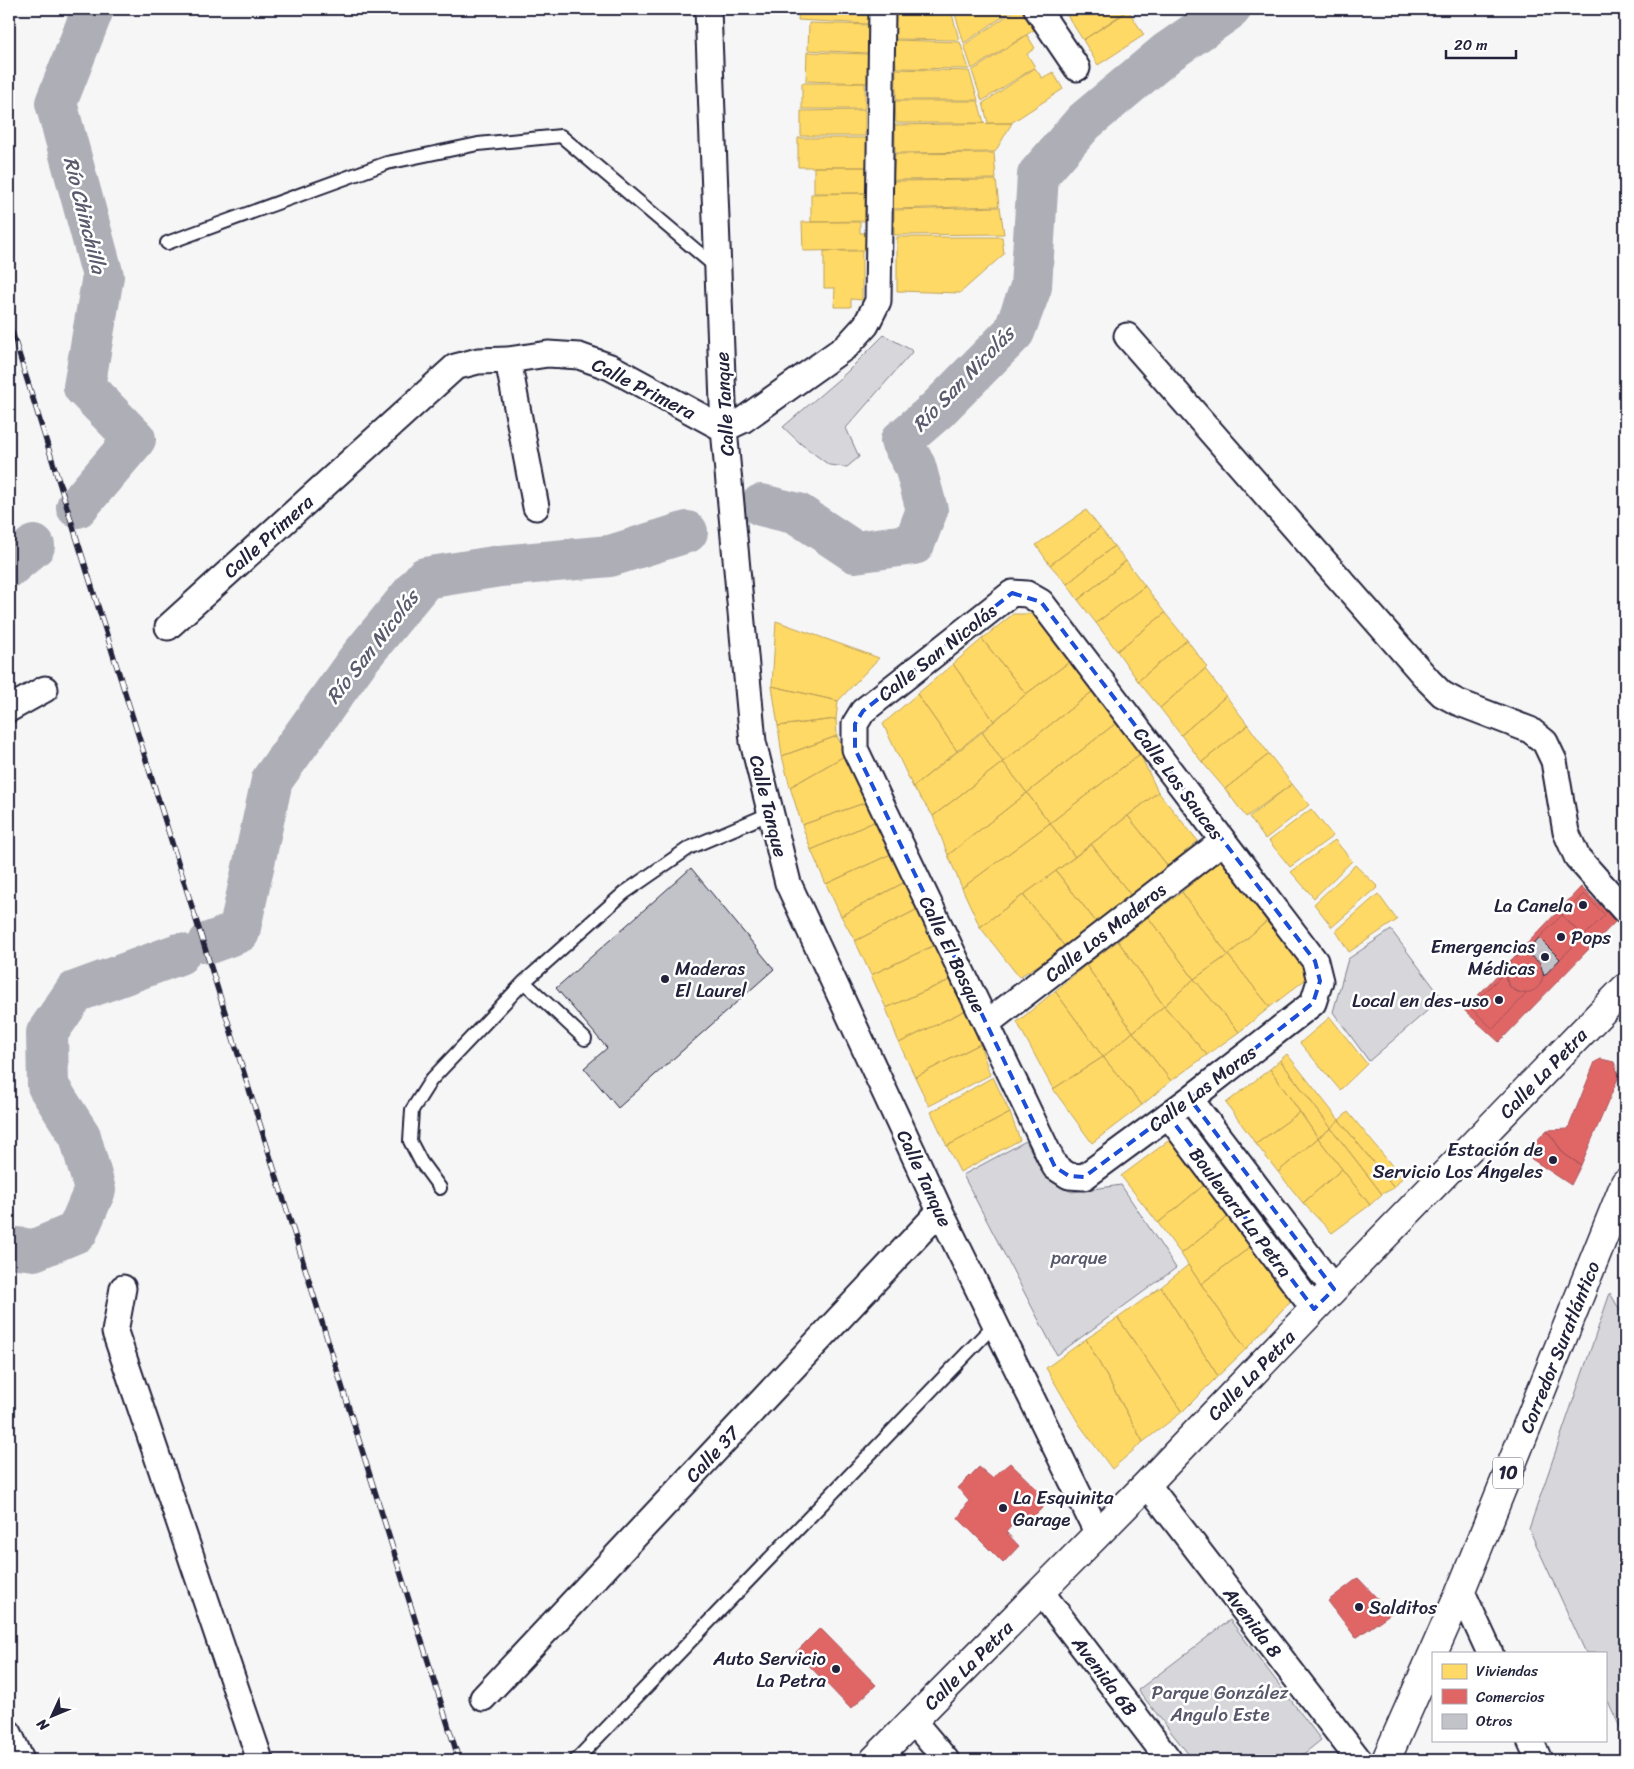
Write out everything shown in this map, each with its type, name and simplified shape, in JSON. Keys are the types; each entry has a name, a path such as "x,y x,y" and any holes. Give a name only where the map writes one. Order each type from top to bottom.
{"street":[{"name":"Calle Tanque","path":"708,9 724,429 752,742 788,883 940,1211 1098,1534"},
{"path":"724,429 743,420 847,346 866,325 878,301 882,9"},
{"path":"1037,9 1077,68"},
{"path":"1127,336 1442,694 1457,702 1530,730 1545,742 1554,762 1566,832 1577,857 1625,911"},
{"name":"Calle Primera","path":"168,627 455,367 478,361 508,360 548,354 579,356 610,367 724,429"},
{"path":"508,360 536,507"},
{"name":"Calle San Nicolás","path":"855,724 863,711 1012,593 1026,594"},
{"name":"Calle Los Sauces","path":"1026,594 1041,602 1315,961 1320,981"},
{"path":"9,709 45,689"},
{"name":"Calle El Bosque","path":"855,724 855,750 1055,1167 1069,1176"},
{"name":"Calle Los Maderos","path":"987,1023 1223,840"},
{"name":"Calle Las Moras","path":"1069,1176 1084,1177 1190,1099 1314,1003 1320,981"},
{"name":"Calle La Petra","path":"874,1760 1147,1484 1625,988"},
{"name":"Boulevard La Petra","path":"1190,1099 1334,1289"},
{"name":"Boulevard La Petra","path":"1168,1115 1314,1309"},
{"name":"Corredor Suratlántico","path":"1434,1652 1461,1590 1625,1183"},
{"name":"Calle 37","path":"483,1698 940,1211"},
{"path":"123,1288 114,1332 260,1760"},
{"name":"Avenida 8","path":"1147,1484 1358,1760"},
{"path":"1461,1590 1490,1652"},
{"name":"Avenida 6B","path":"1041,1592 1169,1760"},
{"name":"Corredor Suratlántico","path":"1386,1760 1432,1656"},
{"path":"913,1720 946,1760"},
{"path":"9,1733 21,1760"},
{"path":"1531,1742 1540,1760"}],"lane":[{"path":"166,243 387,163 478,144 561,136 717,268"},
{"path":"440,1188 420,1162 410,1141 412,1110 430,1080 524,982 624,893 689,848 771,813"},
{"path":"524,982 585,1039"},
{"path":"576,1760 995,1324"}],"highlighted area":[{"path":"1012,593 1041,602 1315,961 1320,981 1313,1003 1190,1099 1334,1289 1314,1309 1168,1115 1084,1177 1069,1176 1055,1167 855,749 855,724 863,711"}],"green space":[{"path":"884,335 913,351 846,428 859,457 847,467 829,465 801,444 783,427 846,373"},
{"path":"1391,930 1442,998 1369,1061 1333,1012 1348,959"},
{"name":"parque","path":"1026,1141 1041,1170 1056,1184 1072,1192 1121,1185 1176,1268 1057,1355 963,1175"},
{"path":"1610,1293 1625,1319 1625,1738 1606,1697 1606,1652 1586,1652 1529,1529"},
{"name":"Parque González Angulo Este","path":"1230,1620 1321,1740 1296,1760 1193,1760 1138,1690"}],"building: Viviendas":[{"path":"799,9 869,9 868,24 798,20"},
{"path":"896,9 951,10 959,40 895,39"},
{"path":"964,9 1014,9 964,43 955,14"},
{"path":"1017,9 1020,9 1034,30 972,69 964,45"},
{"path":"1063,9 1121,9 1124,14 1083,40"},
{"path":"1128,10 1144,35 1098,65 1083,40"},
{"path":"809,23 869,25 868,53 808,50"},
{"path":"1027,35 1035,48 1027,54 1035,67 982,101 972,71"},
{"path":"894,40 960,42 969,69 896,68"},
{"path":"807,52 868,54 868,83 806,81"},
{"path":"1035,68 1042,78 1053,72 1063,89 1011,123 988,123 983,103"},
{"path":"896,69 969,71 978,100 896,100"},
{"path":"802,83 865,83 865,109 802,109"},
{"path":"895,101 978,101 984,123 896,123"},
{"path":"865,110 865,136 801,136 801,111"},
{"path":"1012,123 995,152 895,153 895,125"},
{"path":"798,138 867,138 868,167 798,167"},
{"path":"994,153 996,179 893,180 895,154"},
{"path":"814,167 867,167 867,193 814,193"},
{"path":"996,180 999,206 892,209 892,181"},
{"path":"865,193 865,221 811,222 811,194"},
{"path":"1000,207 1004,234 894,235 894,210"},
{"path":"802,222 860,222 860,233 866,233 866,250 803,251"},
{"path":"897,237 1002,237 1004,254 960,293 897,291"},
{"path":"824,251 862,251 862,300 851,299 851,307 834,307 835,288 824,288"},
{"path":"1086,510 1100,528 1050,565 1036,545"},
{"path":"1100,528 1114,546 1067,584 1050,565"},
{"path":"1114,546 1126,561 1078,600 1067,584"},
{"path":"1126,561 1145,586 1096,623 1078,600"},
{"path":"1145,586 1165,613 1117,651 1096,623"},
{"path":"1165,613 1187,640 1138,681 1117,651"},
{"path":"1013,614 1032,614 1072,660 1026,694 982,639"},
{"path":"776,621 879,658 838,701 772,686"},
{"path":"982,639 1026,694 994,721 953,664"},
{"path":"1187,640 1207,667 1160,708 1138,681"},
{"path":"1072,660 1093,691 1003,762 982,732 1026,694"},
{"path":"953,664 994,721 957,751 917,694"},
{"path":"1205,669 1226,696 1181,735 1160,708"},
{"path":"772,686 838,701 836,719 778,726"},
{"path":"1093,691 1116,723 1027,793 1003,762"},
{"path":"917,694 957,751 913,787 883,724"},
{"path":"1226,696 1248,725 1202,762 1181,735"},
{"path":"836,719 837,736 782,756 778,726"},
{"path":"1116,723 1140,754 1050,823 1027,793"},
{"path":"1248,725 1269,754 1225,789 1202,762"},
{"path":"982,732 1003,762 933,816 913,787"},
{"path":"837,736 846,755 790,787 782,756"},
{"path":"1140,754 1158,792 1075,857 1050,823"},
{"path":"1269,754 1292,784 1246,817 1225,789"},
{"path":"846,755 867,802 802,825 790,787"},
{"path":"1003,762 1027,793 948,855 933,816"},
{"path":"1292,784 1309,805 1265,839 1249,817"},
{"path":"1158,792 1198,841 1168,866 1128,816"},
{"path":"1027,793 1050,823 962,888 948,855"},
{"path":"867,802 876,821 811,850 802,825"},
{"path":"1311,809 1333,836 1290,867 1269,841"},
{"path":"1128,816 1168,866 1133,898 1091,844"},
{"path":"876,821 891,854 826,884 811,850"},
{"path":"1050,823 1075,857 980,927 962,888"},
{"path":"1335,840 1352,861 1314,898 1291,872"},
{"path":"1091,844 1133,898 1097,923 1056,871"},
{"path":"891,854 905,882 841,916 826,884"},
{"path":"1220,860 1267,921 1228,955 1182,892"},
{"path":"1355,865 1378,887 1332,927 1314,904"},
{"path":"1056,871 1097,923 1066,948 1023,895"},
{"path":"905,882 922,907 855,941 841,916"},
{"path":"1182,892 1228,955 1194,979 1148,917"},
{"path":"1378,894 1397,920 1349,952 1336,931"},
{"path":"1023,895 1066,948 1019,977 980,927"},
{"path":"922,907 937,944 871,975 855,941"},
{"path":"1148,917 1194,979 1164,1006 1118,941"},
{"path":"1267,921 1303,964 1306,979 1270,1007 1228,955"},
{"path":"1118,941 1164,1006 1133,1032 1086,965"},
{"path":"937,944 950,980 886,1008 871,975"},
{"path":"1228,955 1270,1007 1239,1032 1194,979"},
{"path":"1086,965 1133,1032 1103,1057 1055,991"},
{"path":"1194,979 1239,1032 1207,1055 1164,1006"},
{"path":"950,980 966,1010 899,1043 886,1008"},
{"path":"1055,991 1103,1057 1053,1089 1017,1022"},
{"path":"1164,1006 1207,1055 1171,1081 1133,1032"},
{"path":"966,1010 980,1044 915,1077 899,1043"},
{"path":"1330,1017 1367,1064 1340,1090 1300,1043"},
{"path":"1133,1032 1171,1081 1142,1105 1103,1057"},
{"path":"980,1044 990,1075 929,1106 915,1077"},
{"path":"1287,1054 1339,1120 1331,1128 1280,1060"},
{"path":"1103,1057 1142,1105 1092,1143 1053,1089"},
{"path":"1280,1060 1331,1128 1318,1138 1270,1069"},
{"path":"1270,1069 1300,1112 1256,1144 1226,1103"},
{"path":"993,1077 1010,1113 947,1146 931,1112"},
{"path":"1300,1112 1318,1138 1278,1172 1256,1144"},
{"path":"1348,1112 1402,1178 1394,1188 1339,1120"},
{"path":"1010,1113 1020,1140 960,1172 947,1146"},
{"path":"1339,1120 1394,1188 1382,1194 1331,1128"},
{"path":"1331,1128 1382,1194 1370,1205 1318,1138"},
{"path":"1175,1136 1210,1180 1158,1223 1121,1176"},
{"path":"1318,1138 1342,1169 1303,1203 1278,1172"},
{"path":"1342,1169 1370,1205 1332,1233 1303,1203"},
{"path":"1210,1180 1235,1211 1181,1254 1158,1223"},
{"path":"1235,1211 1257,1242 1201,1284 1181,1254"},
{"path":"1257,1242 1296,1295 1246,1349 1201,1284"},
{"path":"1188,1265 1246,1349 1218,1376 1161,1287"},
{"path":"1161,1287 1218,1376 1182,1412 1118,1318"},
{"path":"1118,1318 1182,1412 1143,1442 1086,1339"},
{"path":"1086,1339 1143,1442 1112,1469 1079,1424 1046,1368"}],"building: Comercios":[{"path":"1581,887 1616,921 1499,1042 1464,1010"},
{"name":"La Canela","path":"1584,894 1605,915 1583,937 1562,915"},
{"name":"Pops","path":"1562,915 1583,937 1560,959 1539,938"},
{"path":"1524,955 1538,960 1543,974 1538,988 1524,993 1510,988 1505,974 1510,960"},
{"name":"Local en des-uso","path":"1505,972 1511,988 1521,993 1527,993 1493,1029 1470,1007"},
{"path":"1601,1059 1614,1062 1619,1076 1581,1165 1564,1154 1547,1130 1568,1129 1595,1062"},
{"name":"Estación de Servicio Los Ángeles","path":"1547,1130 1564,1154 1581,1165 1571,1185 1524,1154"},
{"name":"La Esquinita Garage","path":"1010,1463 1049,1501 1029,1521 1021,1515 1006,1532 1019,1546 1003,1563 958,1518 969,1501 958,1488 979,1467 992,1478"},
{"name":"Salditos","path":"1358,1578 1391,1613 1356,1638 1328,1601"},
{"name":"Auto Servicio La Petra","path":"820,1628 876,1685 851,1709 796,1652"}],"building: Otros":[{"name":"Maderas El Laurel","path":"691,868 774,969 618,1108 584,1068 607,1048 556,988"},
{"name":"Emergencias Médicas","path":"1539,938 1560,959 1544,976 1540,963 1529,955 1523,955"}],"waterway":[{"name":"Río Chinchilla","path":"77,507 135,439 84,387 103,276 56,103 93,9"},
{"name":"Río San Nicolás","path":"761,505 798,514 855,552 914,544 927,510 915,466 901,441 937,410 1014,332 1031,287 1038,175 1084,122 1168,52 1230,9"},
{"name":"Río San Nicolás","path":"209,943 239,932 272,780 358,660 425,578 500,566 610,556 687,532"},
{"name":"Río Chinchilla","path":"9,567 34,546"},
{"name":"Río San Nicolás","path":"9,1247 34,1250 77,1232 95,1190 80,1136 48,1086 47,1033 75,992 179,954"}],"railway":[{"path":"9,322 459,1760"}],"place":[{"name":"La Canela","path":"1583,905"},
{"name":"Pops","path":"1561,937"},
{"name":"Emergencias Médicas","path":"1545,957"},
{"name":"Maderas El Laurel","path":"665,979"},
{"name":"Local en des-uso","path":"1499,1000"},
{"name":"Estación de Servicio Los Ángeles","path":"1553,1160"},
{"name":"La Esquinita Garage","path":"1003,1508"},
{"name":"Salditos","path":"1359,1607"},
{"name":"Auto Servicio La Petra","path":"836,1669"}]}
